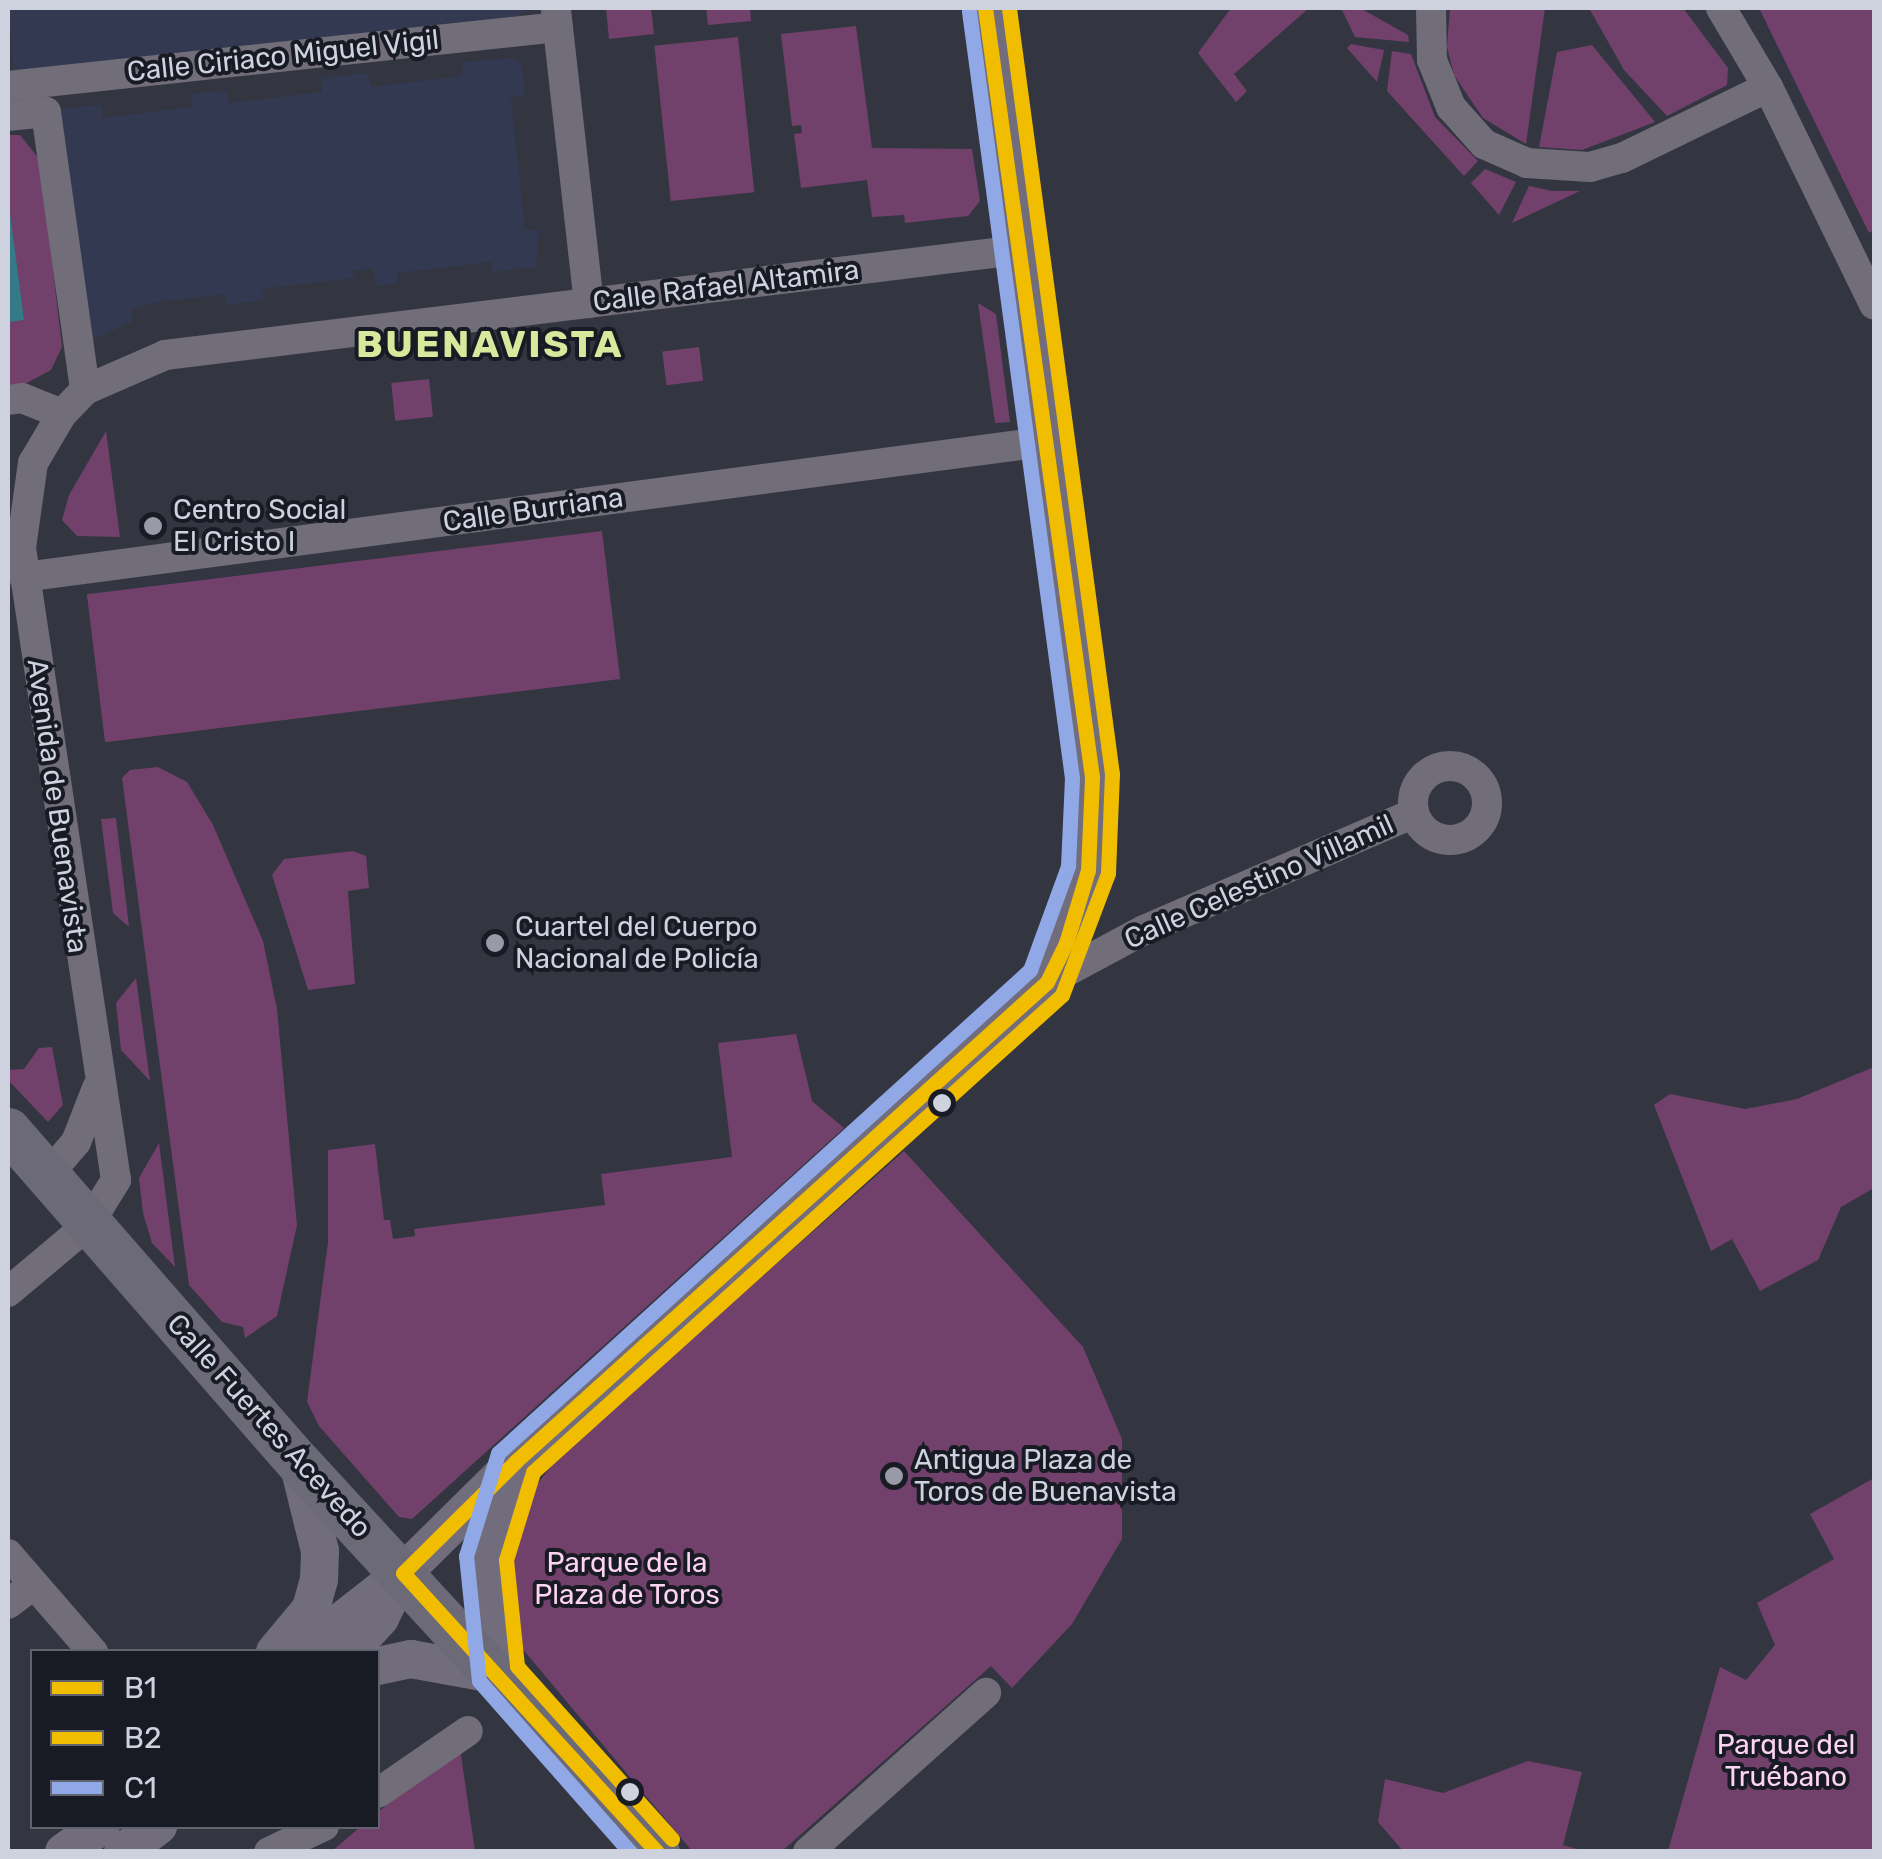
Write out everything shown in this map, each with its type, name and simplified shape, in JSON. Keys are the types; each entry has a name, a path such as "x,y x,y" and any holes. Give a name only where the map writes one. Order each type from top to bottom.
{"highway":[{"name":"Calle Fuertes Acevedo","path":"8,1130 298,1462 657,1852"}],"main road":[{"path":"987,14 1042,442 1092,777 1088,870 1047,982"},
{"name":"Calle Celestino Villamil","path":"402,1573 516,1461 1047,982"},
{"path":"380,1666 411,1660 498,1675 486,1558 516,1461"},
{"path":"278,1649 311,1609 319,1580 320,1551 298,1462"},
{"path":"306,1649 402,1573"},
{"path":"351,1649 380,1618 402,1573"},
{"path":"64,1852 98,1829"}],"street":[{"path":"1431,8 1432,60 1450,107 1484,144 1526,164 1590,167 1622,158 1768,87"},
{"path":"1721,8 1768,87 1872,292"},
{"path":"557,17 589,302"},
{"name":"Calle Ciriaco Miguel Vigil","path":"8,86 557,17"},
{"path":"8,116 46,112 85,390"},
{"name":"Calle Rafael Altamira","path":"62,414 85,390 165,356 1018,250"},
{"path":"8,400 22,398 62,414"},
{"name":"Avenida de Buenavista","path":"8,1292 89,1224 116,1180 97,1088 24,578 24,492 62,414"},
{"name":"Calle Burriana","path":"24,578 1042,442"},
{"name":"Calle Celestino Villamil","path":"1047,982 1144,930 1414,812"},
{"name":"Avenida de Buenavista","path":"47,1176 76,1142 97,1088"},
{"path":"8,1554 91,1649"},
{"path":"8,1604 33,1586"},
{"path":"808,1852 986,1693"},
{"path":"380,1792 468,1731"},
{"path":"269,1852 318,1829"}],"shaded area":[{"path":"8,8 530,8 514,21 14,76"},
{"path":"512,58 522,65 525,95 511,98 525,230 539,230 536,267 493,272 491,262 397,273 398,283 376,286 372,268 353,271 353,278 263,289 264,300 227,305 225,294 158,302 130,310 133,321 85,344 59,109 101,105 103,118 192,107 191,94 227,90 229,103 322,92 322,78 368,73 371,87 462,76 463,62"},
{"path":"8,198 24,320 9,322 8,306"}],"green space":[{"path":"606,8 651,8 654,34 609,39"},
{"path":"706,8 750,8 751,21 708,25"},
{"path":"1231,8 1309,8 1234,74 1247,91 1236,102 1198,53"},
{"path":"1341,8 1360,8 1408,35 1409,42 1355,37"},
{"path":"1450,8 1545,8 1526,144 1483,118 1454,75 1447,47"},
{"path":"1589,8 1683,8 1728,68 1727,85 1667,116 1624,70"},
{"path":"1759,8 1874,8 1874,230 1869,233"},
{"path":"856,26 872,148 972,149 980,201 968,216 905,223 904,215 872,217 867,180 801,188 794,134 802,133 801,125 792,126 781,34"},
{"path":"738,37 754,192 671,201 654,46"},
{"path":"1351,44 1384,50 1377,82 1347,48"},
{"path":"1592,45 1655,122 1582,150 1539,147 1557,52"},
{"path":"1392,51 1411,54 1435,117 1478,161 1464,176 1387,91"},
{"path":"8,135 20,135 40,160 62,347 51,370 8,393"},
{"path":"1485,169 1516,182 1499,215 1471,183"},
{"path":"1529,186 1552,191 1580,191 1512,223"},
{"path":"978,303 996,314 1010,422 995,423"},
{"path":"699,347 703,381 666,385 662,352"},
{"path":"429,379 433,417 395,421 391,383"},
{"path":"106,431 120,537 77,536 62,520 69,495"},
{"path":"602,531 620,679 105,742 87,594"},
{"path":"158,767 187,782 213,825 263,941 277,1009 297,1225 277,1316 245,1338 243,1327 222,1322 189,1285 122,778 130,770"},
{"path":"116,818 129,927 113,913 101,819"},
{"path":"353,851 366,856 369,888 348,891 355,984 308,990 272,875 284,859"},
{"path":"136,978 150,1081 121,1050 116,1003"},
{"path":"796,1034 812,1101 844,1128 412,1519 399,1517 319,1426 307,1402 328,1242 328,1150 375,1144 384,1220 390,1220 393,1239 415,1236 414,1229 605,1205 601,1174 732,1157 718,1043"},
{"path":"52,1047 63,1105 48,1122 8,1080 8,1070 24,1069 39,1048"},
{"path":"1874,1067 1874,1188 1841,1207 1818,1260 1760,1291 1732,1239 1711,1251 1654,1105 1670,1094 1745,1109 1797,1099"},
{"path":"159,1143 175,1267 152,1243 143,1213 139,1178"},
{"name":"Parque de la Plaza de Toros","path":"904,1151 1083,1347 1122,1439 1122,1539 1072,1624 1012,1688 991,1666 782,1851 692,1851 520,1646 506,1607 501,1560 523,1503 557,1458"},
{"name":"Parque del Truébano","path":"1874,1478 1874,1851 1668,1851 1720,1667 1746,1680 1775,1645 1757,1603 1834,1559 1810,1514"},
{"path":"460,1748 475,1851 331,1852 358,1829 380,1829 380,1810"},
{"path":"1528,1761 1582,1772 1563,1845 1584,1851 1403,1851 1378,1822 1385,1779 1443,1793"}],"transit line":[{"name":"B1","path":"657,1852 403,1573 516,1461 1047,982 1066,943 1088,870 1092,777 985,8"},
{"name":"B2","path":"672,1839 517,1666 506,1560 533,1472 1062,995 1108,873 1112,774 1009,8"},
{"name":"C1","path":"630,1852 479,1681 466,1556 498,1453 1030,970 1068,866 1072,778 969,11"}],"place":[{"name":"Centro Social El Cristo I","path":"153,526"},
{"name":"Cuartel del Cuerpo Nacional de Policía","path":"495,943"},
{"name":"Antigua Plaza de Toros de Buenavista","path":"894,1476"}],"district":[{"name":"BUENAVISTA","path":"490,345"}]}
